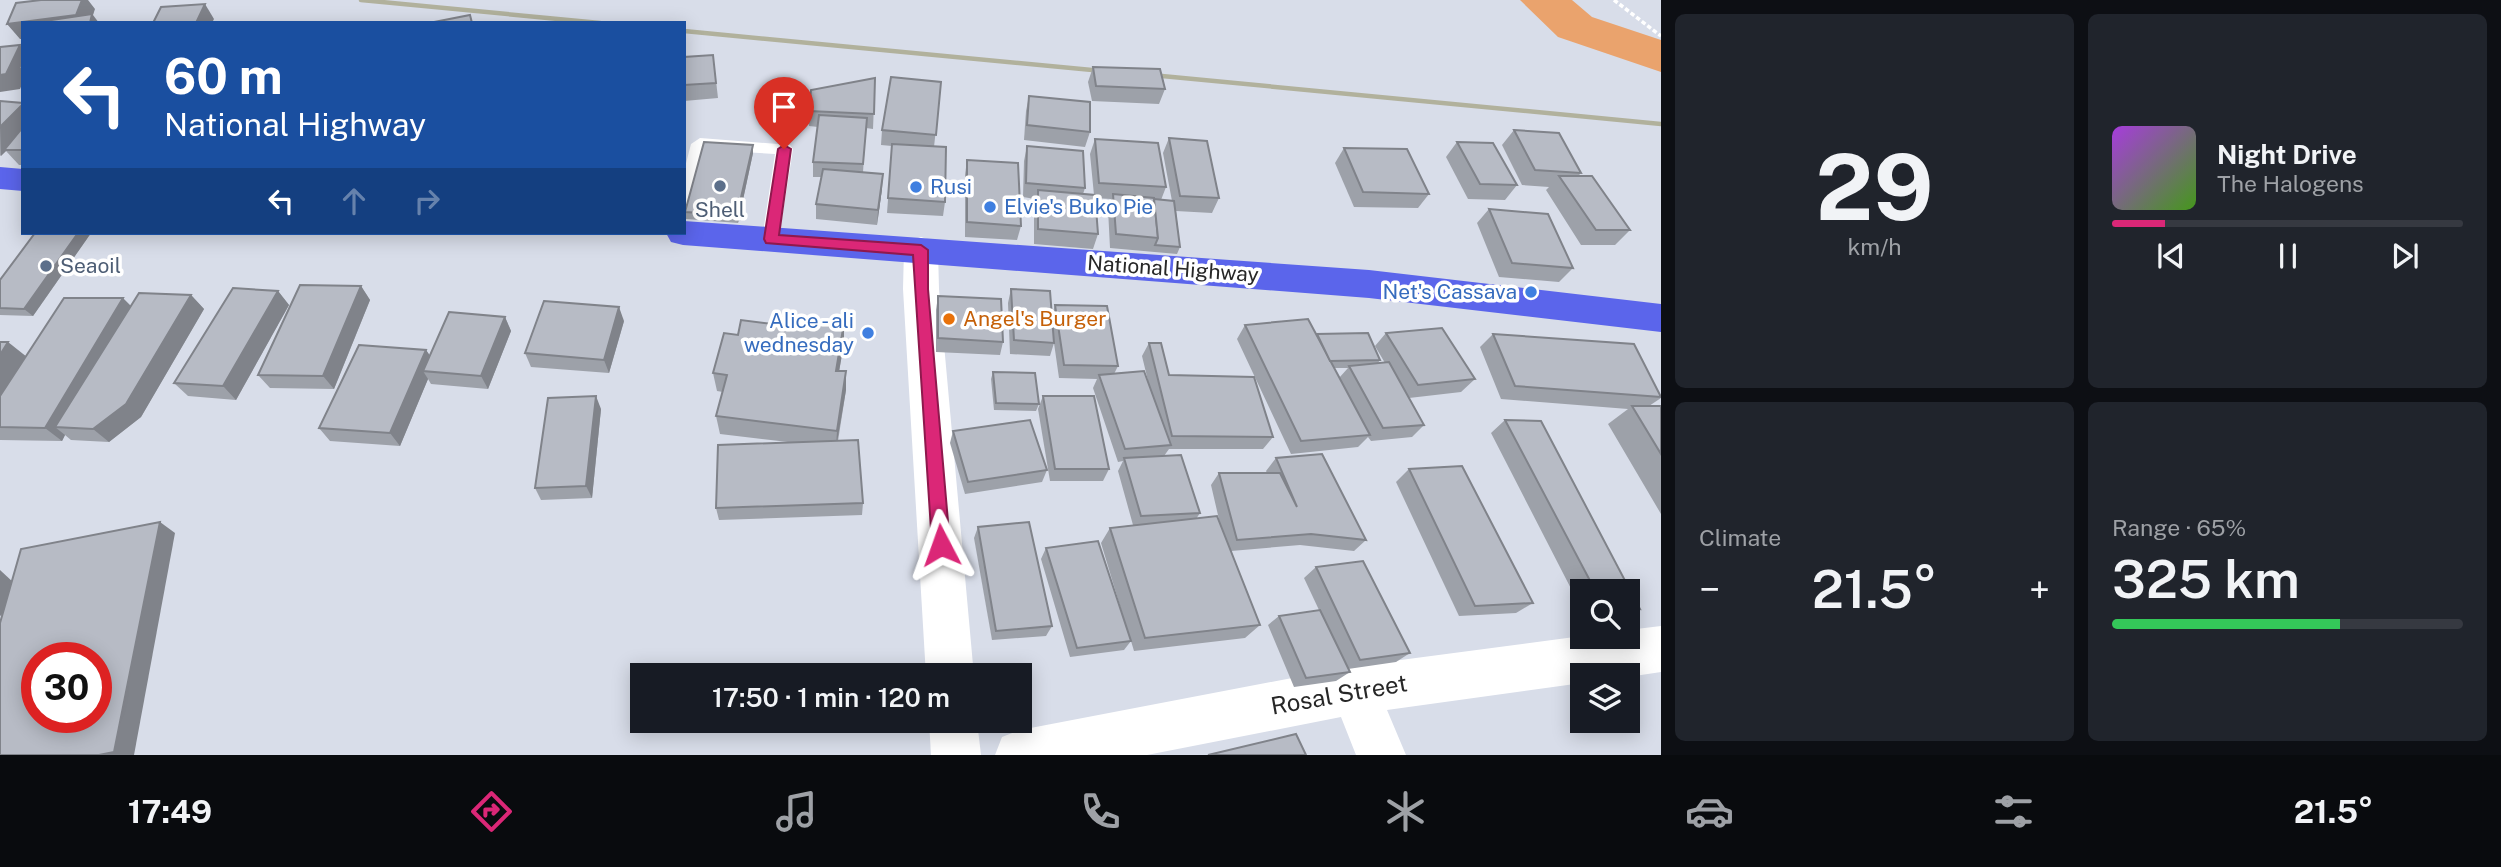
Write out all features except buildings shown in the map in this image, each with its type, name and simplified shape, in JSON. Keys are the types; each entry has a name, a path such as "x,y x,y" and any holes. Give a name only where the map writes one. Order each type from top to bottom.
{"main road":[{"path":"0,178 21,180"},
{"name":"National Highway","path":"686,233 1378,285 1661,318"}],"street":[{"path":"921,250 921,289 949,663"},
{"name":"Rosal Street","path":"1020,755 1354,690 1661,649"},
{"path":"1354,690 1381,755"},
{"path":"954,733 956,755"}],"lane":[{"path":"686,199 700,144 784,149 771,239"}],"path":[{"path":"1614,0 1661,36"}],"waterway":[{"path":"1543,0 1575,27 1661,57"}],"railway":[{"path":"361,0 579,21"},
{"path":"686,31 1113,72"},
{"path":"1141,74 1661,124"}],"place":[{"name":"Shell","path":"720,186"},
{"name":"Rusi","path":"916,187"},
{"name":"Elvie's Buko Pie","path":"990,207"},
{"name":"Seaoil","path":"46,266"},
{"name":"Net's Cassava","path":"1531,292"},
{"name":"Angel's Burger","path":"949,319"},
{"name":"Alice - ali wednesday","path":"868,333"}],"route":[{"path":"784,149 771,239 921,250 921,289 941,545"}]}
